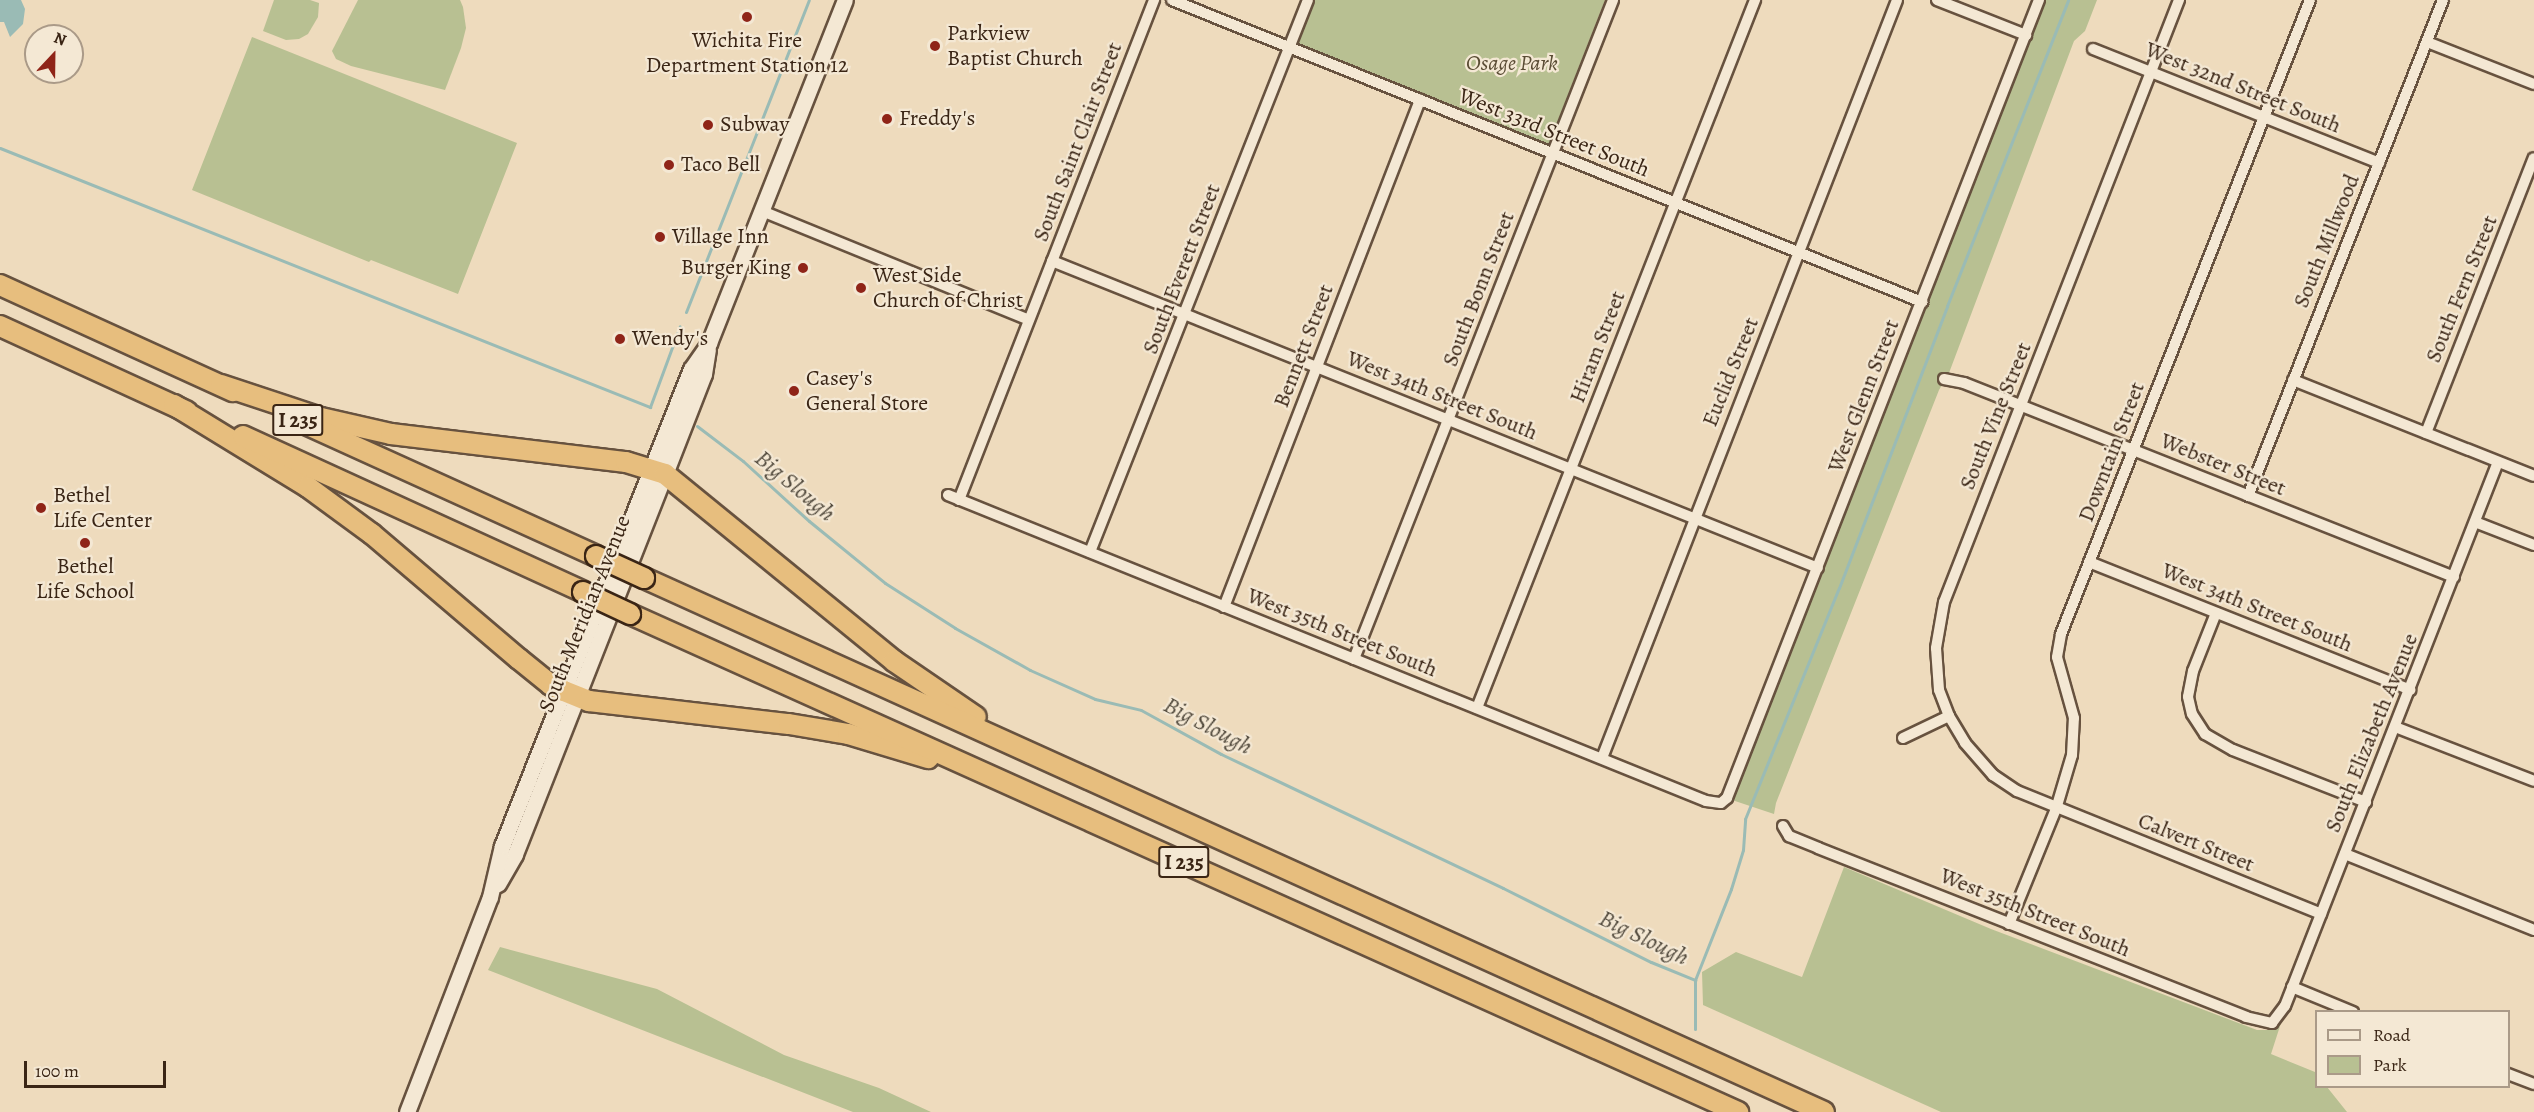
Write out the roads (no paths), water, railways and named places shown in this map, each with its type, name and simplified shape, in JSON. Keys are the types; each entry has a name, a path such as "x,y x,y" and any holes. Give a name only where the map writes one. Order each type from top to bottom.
{"highway":[{"name":"I 235","path":"0,285 1824,1112"},
{"name":"I 235","path":"0,326 363,489 630,614 1006,781 1737,1112"},
{"path":"221,385 321,418 391,434 626,462 658,471 894,661 950,701 1053,763"},
{"path":"174,405 308,487 372,534 551,685 570,694 589,701 789,724 848,734 1006,781"}],"main road":[{"name":"South Meridian Avenue","path":"407,1112 490,897 515,854 570,694 658,471 691,369 709,343 845,0"}],"street":[{"name":"South Saint Clair Street","path":"959,500 1154,0"},
{"name":"West 33rd Street South","path":"1172,0 1922,302"},
{"name":"South Everett Street","path":"1090,552 1308,0"},
{"name":"South Bonn Street","path":"1354,659 1613,0"},
{"name":"Hiram Street","path":"1478,708 1755,0"},
{"name":"Euclid Street","path":"1602,758 1897,0"},
{"path":"1937,0 2026,35"},
{"name":"West Glenn Street","path":"1721,803 1727,798 2039,0"},
{"name":"South Vine Street","path":"2056,809 2017,791 1993,775 1965,743 1949,716 1940,690 1936,665 1937,634 1944,602 2179,0"},
{"name":"Downtain Street","path":"2010,924 2056,809 2070,767 2074,726 2073,710 2057,650 2067,617 2310,0"},
{"name":"South Millwood","path":"2248,496 2443,0"},
{"path":"2427,42 2534,84"},
{"name":"West 32nd Street South","path":"2093,49 2379,163"},
{"name":"Bennett Street","path":"1224,607 1420,100"},
{"name":"South Fern Street","path":"2426,433 2534,158"},
{"path":"762,210 1029,320"},
{"name":"West 34th Street South","path":"1052,261 1818,568"},
{"name":"Webster Street","path":"1944,379 1964,383 2454,577"},
{"path":"2293,380 2534,476"},
{"name":"South Elizabeth Avenue","path":"2278,1018 2396,727 2498,462"},
{"name":"West 35th Street South","path":"948,495 1706,801 1721,803"},
{"path":"2475,522 2534,545"},
{"name":"West 34th Street South","path":"2090,562 2410,690"},
{"path":"2216,613 2193,671 2188,697 2192,714 2205,734 2236,751 2366,802"},
{"path":"1903,738 1949,716"},
{"path":"2396,727 2534,781"},
{"name":"Calvert Street","path":"2056,809 2321,914"},
{"name":"West 35th Street South","path":"1783,826 1789,836 2246,1017 2267,1023 2278,1018"},
{"path":"2345,854 2534,930"},
{"path":"2292,987 2350,1010"},
{"path":"2510,1075 2534,1084"}],"water":[{"path":"0,0 21,0 25,9 23,24 10,37 4,22 0,22"}],"waterway":[{"path":"686,312 809,0"},
{"path":"1695,980 1731,889 1743,850 1745,819 1839,588 2068,0"},
{"path":"0,148 650,407 680,326"},
{"name":"Big Slough","path":"697,426 743,461 809,521 885,583 955,628 1030,670 1095,699 1141,710 1221,754 1503,888 1651,962 1695,980 1695,1029"}],"place":[{"name":"Wichita Fire Department Station 12","path":"747,17"},
{"name":"Parkview Baptist Church","path":"935,46"},
{"name":"Freddy's","path":"887,119"},
{"name":"Subway","path":"708,125"},
{"name":"Taco Bell","path":"669,165"},
{"name":"Village Inn","path":"660,237"},
{"name":"Burger King","path":"803,268"},
{"name":"West Side Church of Christ","path":"861,288"},
{"name":"Wendy's","path":"620,339"},
{"name":"Casey's General Store","path":"794,391"},
{"name":"Bethel Life Center","path":"41,508"},
{"name":"Bethel Life School","path":"85,543"}],"park label":[{"name":"Osage Park","path":"1512,64"}]}
